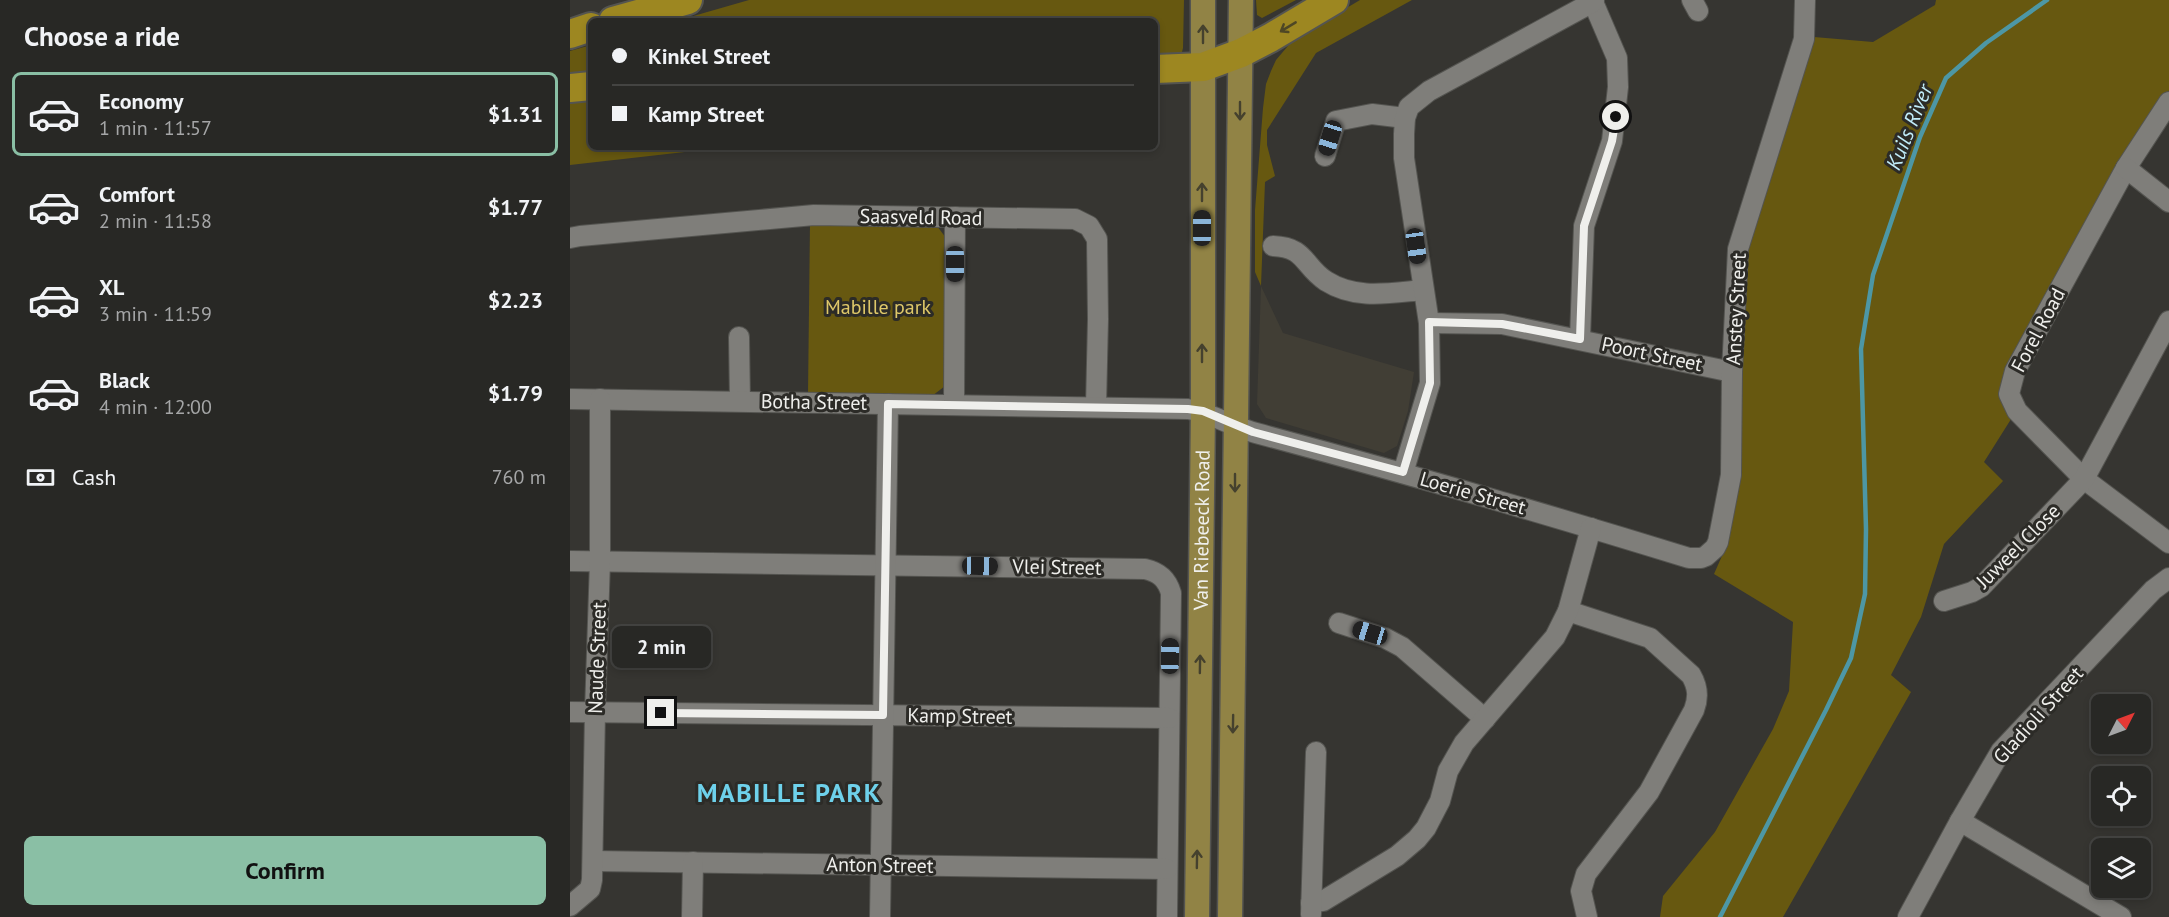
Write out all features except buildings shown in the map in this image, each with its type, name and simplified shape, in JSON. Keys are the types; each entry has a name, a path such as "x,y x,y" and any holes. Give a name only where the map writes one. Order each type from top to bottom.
{"highway":[{"path":"623,18 688,0"},
{"path":"1158,69 1203,68 1241,53 1334,0"},
{"path":"570,34 588,28"},
{"path":"570,88 588,86"}],"main road":[{"name":"Van Riebeeck Road","path":"1197,917 1203,411 1203,0"},
{"name":"Van Riebeeck Road","path":"1230,917 1241,0"}],"street":[{"name":"Anstey Street","path":"1711,554 1718,542 1731,475 1732,372 1738,249 1804,39 1805,0"},
{"path":"1403,472 1430,383 1429,322 1404,158 1405,118 1409,107 1429,91 1594,1 1617,58 1618,87 1612,141 1584,226 1580,339"},
{"name":"Forel Road","path":"2169,102 2126,168 2015,371 2009,394 2017,411 2084,479 2169,543"},
{"path":"1325,156 1328,115 1372,114 1405,118"},
{"path":"2126,168 2169,202"},
{"name":"Saasveld Road","path":"570,238 814,215 1075,219 1089,226 1097,239 1096,406"},
{"path":"954,405 955,217"},
{"path":"1274,246 1292,249 1326,280 1350,291 1369,295 1423,290"},
{"name":"Juweel Close","path":"1944,601 1981,587 2084,479 2169,321"},
{"name":"Poort Street","path":"1429,322 1502,324 1732,372"},
{"path":"738,338 740,401"},
{"name":"Botha Street","path":"570,399 1096,406 1203,411"},
{"name":"Naude Street","path":"570,906 590,889 593,861 600,561 600,399"},
{"path":"880,917 888,404"},
{"name":"Loerie Street","path":"1203,411 1253,432 1403,472 1689,558 1701,558 1711,554"},
{"name":"Forel Road","path":"2146,527 2169,554"},
{"path":"1311,910 1397,856 1417,839 1436,811 1448,771 1464,743 1556,637 1568,611 1591,528"},
{"name":"Vlei Street","path":"570,561 1145,569 1156,572 1166,580 1171,593 1167,917"},
{"name":"Gladioli Street","path":"1908,917 2001,751 2161,584 2169,566"},
{"path":"1568,611 1650,638 1691,675 1698,695 1694,710 1649,792 1586,874 1581,891 1587,917"},
{"path":"1339,623 1385,638 1402,647 1485,718"},
{"name":"Kamp Street","path":"570,712 1169,718"},
{"path":"1311,910 1316,752"},
{"path":"1960,821 2121,917"},
{"name":"Anton Street","path":"593,861 1167,869"},
{"path":"692,917 693,862"}],"shaded area":[{"path":"1261,286 1283,333 1414,372 1408,411 1397,446 1384,453 1266,418 1257,404"}],"green space":[{"path":"749,0 1184,0 1182,52 1158,57 1158,18 686,18"},
{"path":"1256,0 1296,0 1262,18 1257,15"},
{"path":"1360,0 1412,0 1316,53 1267,130 1267,145 1275,176 1265,182 1261,286 1255,272 1255,210 1266,84 1276,60 1293,40"},
{"path":"1936,0 2169,0 2169,91 2118,167 2005,379 2013,416 1984,462 2003,481 1944,544 1921,617 1891,675 1911,692 1783,917 1660,917 1663,896 1715,832 1773,729 1789,691 1793,622 1714,574 1725,549 1739,476 1745,256 1814,37 1873,42 1935,5"},
{"path":"588,46 588,77 570,79 570,51"},
{"path":"588,95 588,150 702,150 570,165 570,97"},
{"name":"Mabille park","path":"810,223 937,226 946,238 945,386 932,396 808,394"}],"waterway":[{"name":"Kuils River","path":"1720,917 1851,658 1865,594 1866,529 1861,349 1873,275 1920,137 1946,78 1986,43 2047,0"}],"district":[{"name":"MABILLE PARK","path":"789,792"}],"route":[{"path":"661,713 883,715 888,404 1188,409 1203,411 1253,432 1403,472 1430,383 1429,322 1502,324 1580,339 1584,226 1605,165 1616,117"}]}
